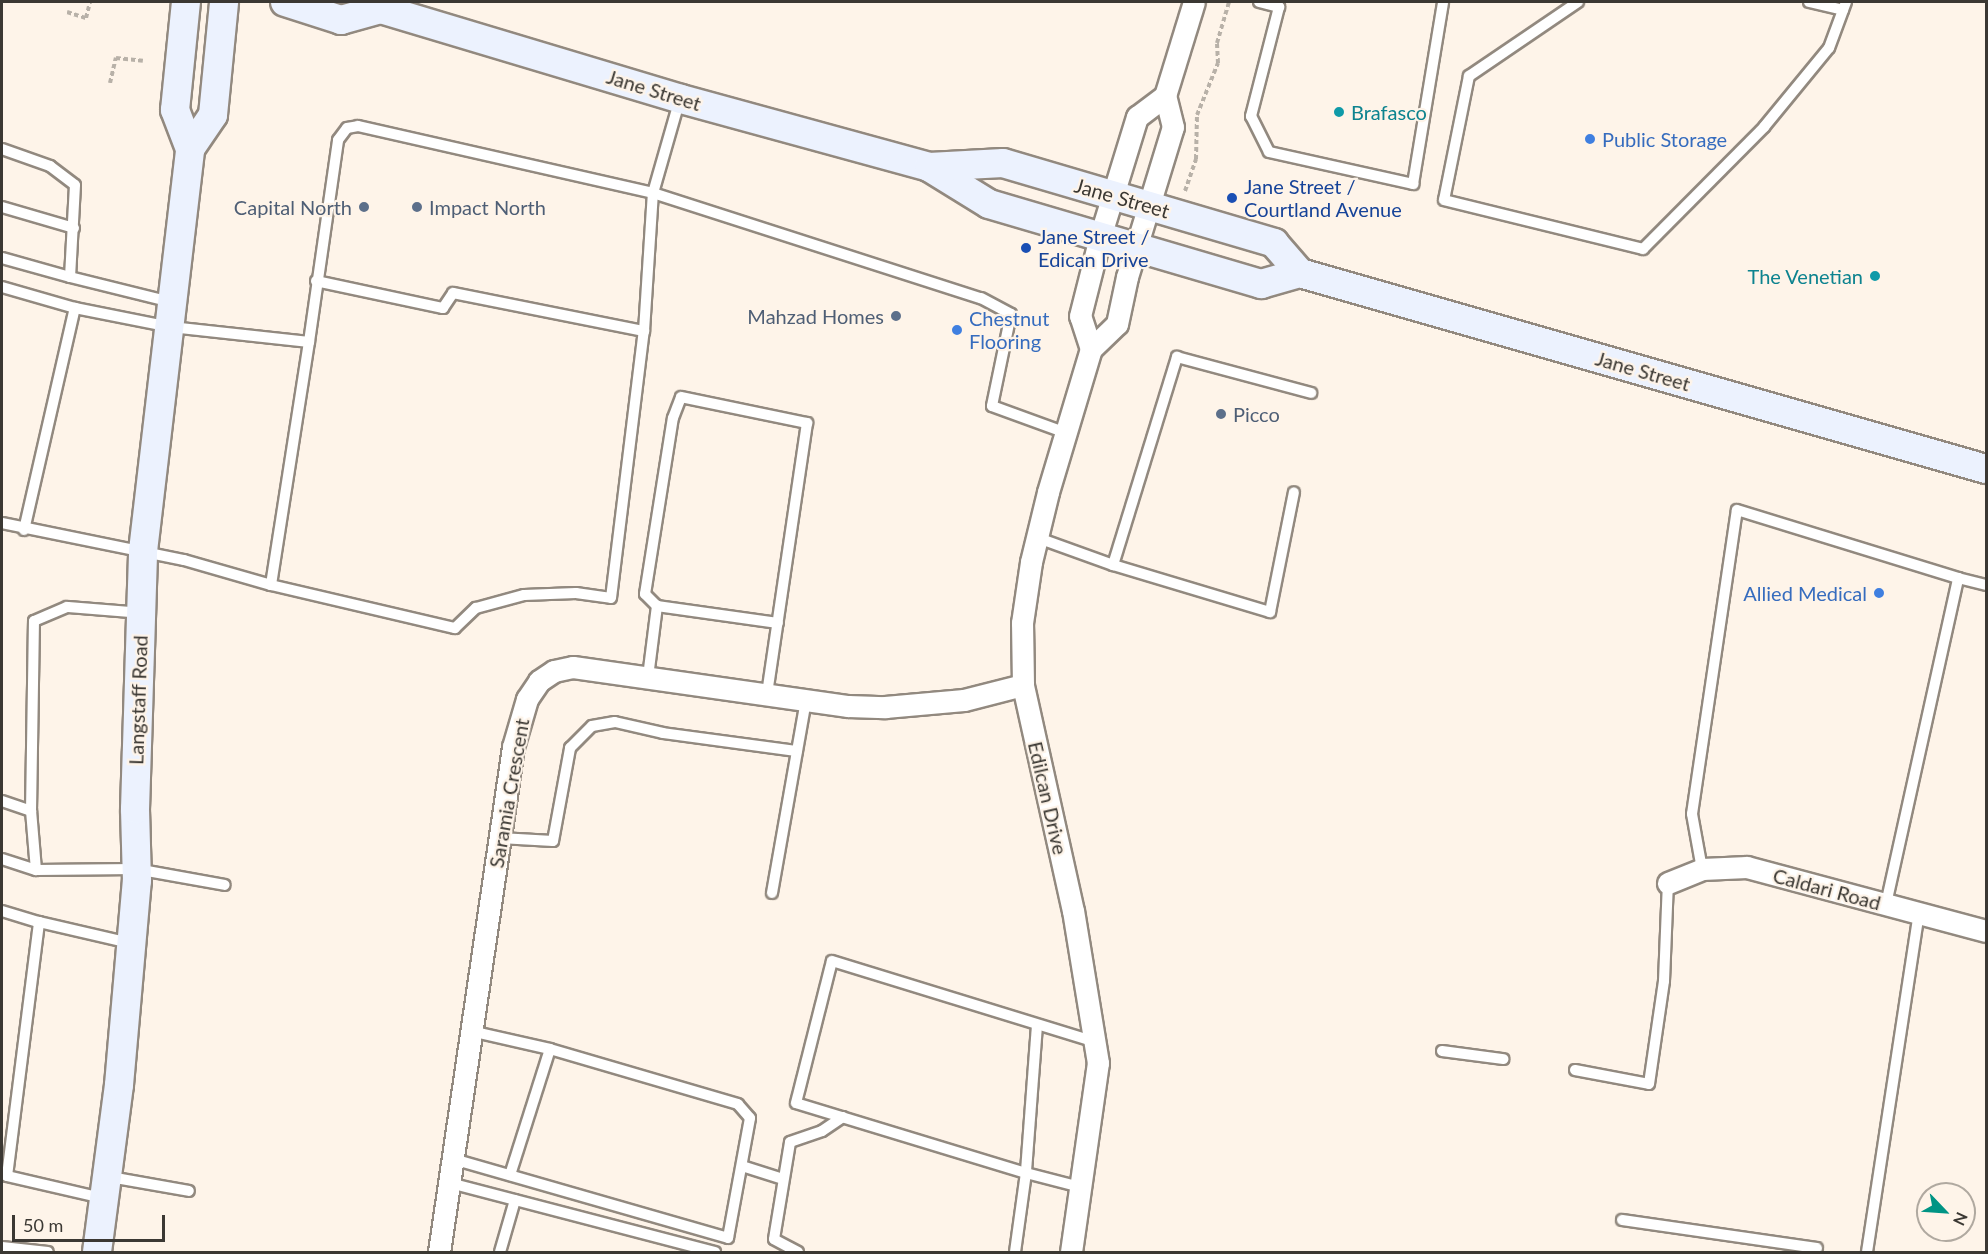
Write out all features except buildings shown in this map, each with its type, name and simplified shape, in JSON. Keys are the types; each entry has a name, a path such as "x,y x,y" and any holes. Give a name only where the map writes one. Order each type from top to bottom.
{"main road":[{"name":"Langstaff Road","path":"97,1252 108,1188 132,944 136,869 142,551 173,315 190,149 175,110 186,2"},
{"name":"Langstaff Road","path":"190,149 213,116 224,2"},
{"name":"Jane Street","path":"285,2 341,20 377,5 681,99 929,167 989,204 1260,284 1300,273 1986,469"},
{"name":"Jane Street","path":"929,167 1003,163 1274,243 1300,273"}],"street":[{"path":"1091,349 1080,316 1112,196 1137,117 1165,96 1194,2"},
{"name":"Edilcan Drive","path":"1071,1252 1098,1063 1073,911 1023,685 1022,623 1038,538 1091,349 1117,324 1135,247 1173,127 1165,96"},
{"name":"Saramia Crescent","path":"439,1252 513,747 527,699 539,681 554,671 573,667 848,705 927,706 1023,685"},
{"name":"Caldari Road","path":"1668,883 1702,869 1747,867 1986,931"}],"lane":[{"path":"1259,2 1280,4 1251,116 1269,152 1413,183 1443,2"},
{"path":"1578,2 1468,76 1444,200 1643,249 1764,127 1829,48 1844,6 1809,2"},
{"path":"2,523 24,530 142,551 271,585 455,628 476,608 524,595 576,593 611,598 644,331 653,192 681,99"},
{"path":"271,585 338,140 347,128 358,126 653,192 981,298 1011,314 992,406 1066,433"},
{"path":"2,149 50,166 75,185 70,277"},
{"path":"2,207 74,228"},
{"path":"2,258 70,277 173,315"},
{"path":"316,281 443,308 453,293 644,331"},
{"path":"2,287 75,308 173,315 309,342"},
{"path":"24,530 75,308"},
{"path":"1113,565 1177,357 1311,393"},
{"path":"767,694 778,623 807,423 681,397 673,418 645,594 657,606 778,623"},
{"path":"1038,538 1113,565 1270,612 1294,492"},
{"path":"1702,869 1692,814 1737,510 1986,585"},
{"path":"1886,904 1958,578"},
{"path":"648,677 657,606"},
{"path":"36,870 30,811 34,621 67,607 141,613"},
{"path":"772,893 806,700"},
{"path":"500,838 554,841 570,748 592,726 615,722 663,733 797,752"},
{"path":"2,801 30,811"},
{"path":"2,859 36,870 136,869 225,885"},
{"path":"1575,1070 1649,1084 1664,981 1668,883"},
{"path":"2,911 132,944"},
{"path":"1867,1252 1920,913"},
{"path":"39,922 4,1179 108,1188 189,1191"},
{"path":"1080,1187 1026,1173 796,1103 832,961 1095,1042"},
{"path":"1015,1252 1026,1173 1037,1025"},
{"path":"453,1159 728,1238 750,1118 738,1104 550,1049 470,1031"},
{"path":"510,1175 550,1049"},
{"path":"1442,1051 1503,1059"},
{"path":"798,1252 774,1239 790,1142 822,1131 843,1117"},
{"path":"742,1166 783,1179"},
{"path":"450,1183 715,1252"},
{"path":"500,1252 515,1200"},
{"path":"1622,1220 1817,1248"},
{"path":"2,1247 48,1252"}],"path":[{"path":"67,12 86,18 90,2"},
{"path":"1185,191 1196,159 1197,115 1218,63 1217,43 1229,2"},
{"path":"110,83 116,58 143,61"}],"place":[{"name":"Brafasco","path":"1339,112"},
{"name":"Public Storage","path":"1590,139"},
{"name":"Jane Street / Courtland Avenue","path":"1232,198"},
{"name":"Capital North","path":"364,207"},
{"name":"Impact North","path":"417,207"},
{"name":"Jane Street / Edican Drive","path":"1026,248"},
{"name":"The Venetian","path":"1875,276"},
{"name":"Mahzad Homes","path":"896,316"},
{"name":"Chestnut Flooring","path":"957,330"},
{"name":"Picco","path":"1221,414"},
{"name":"Allied Medical","path":"1879,593"}]}
